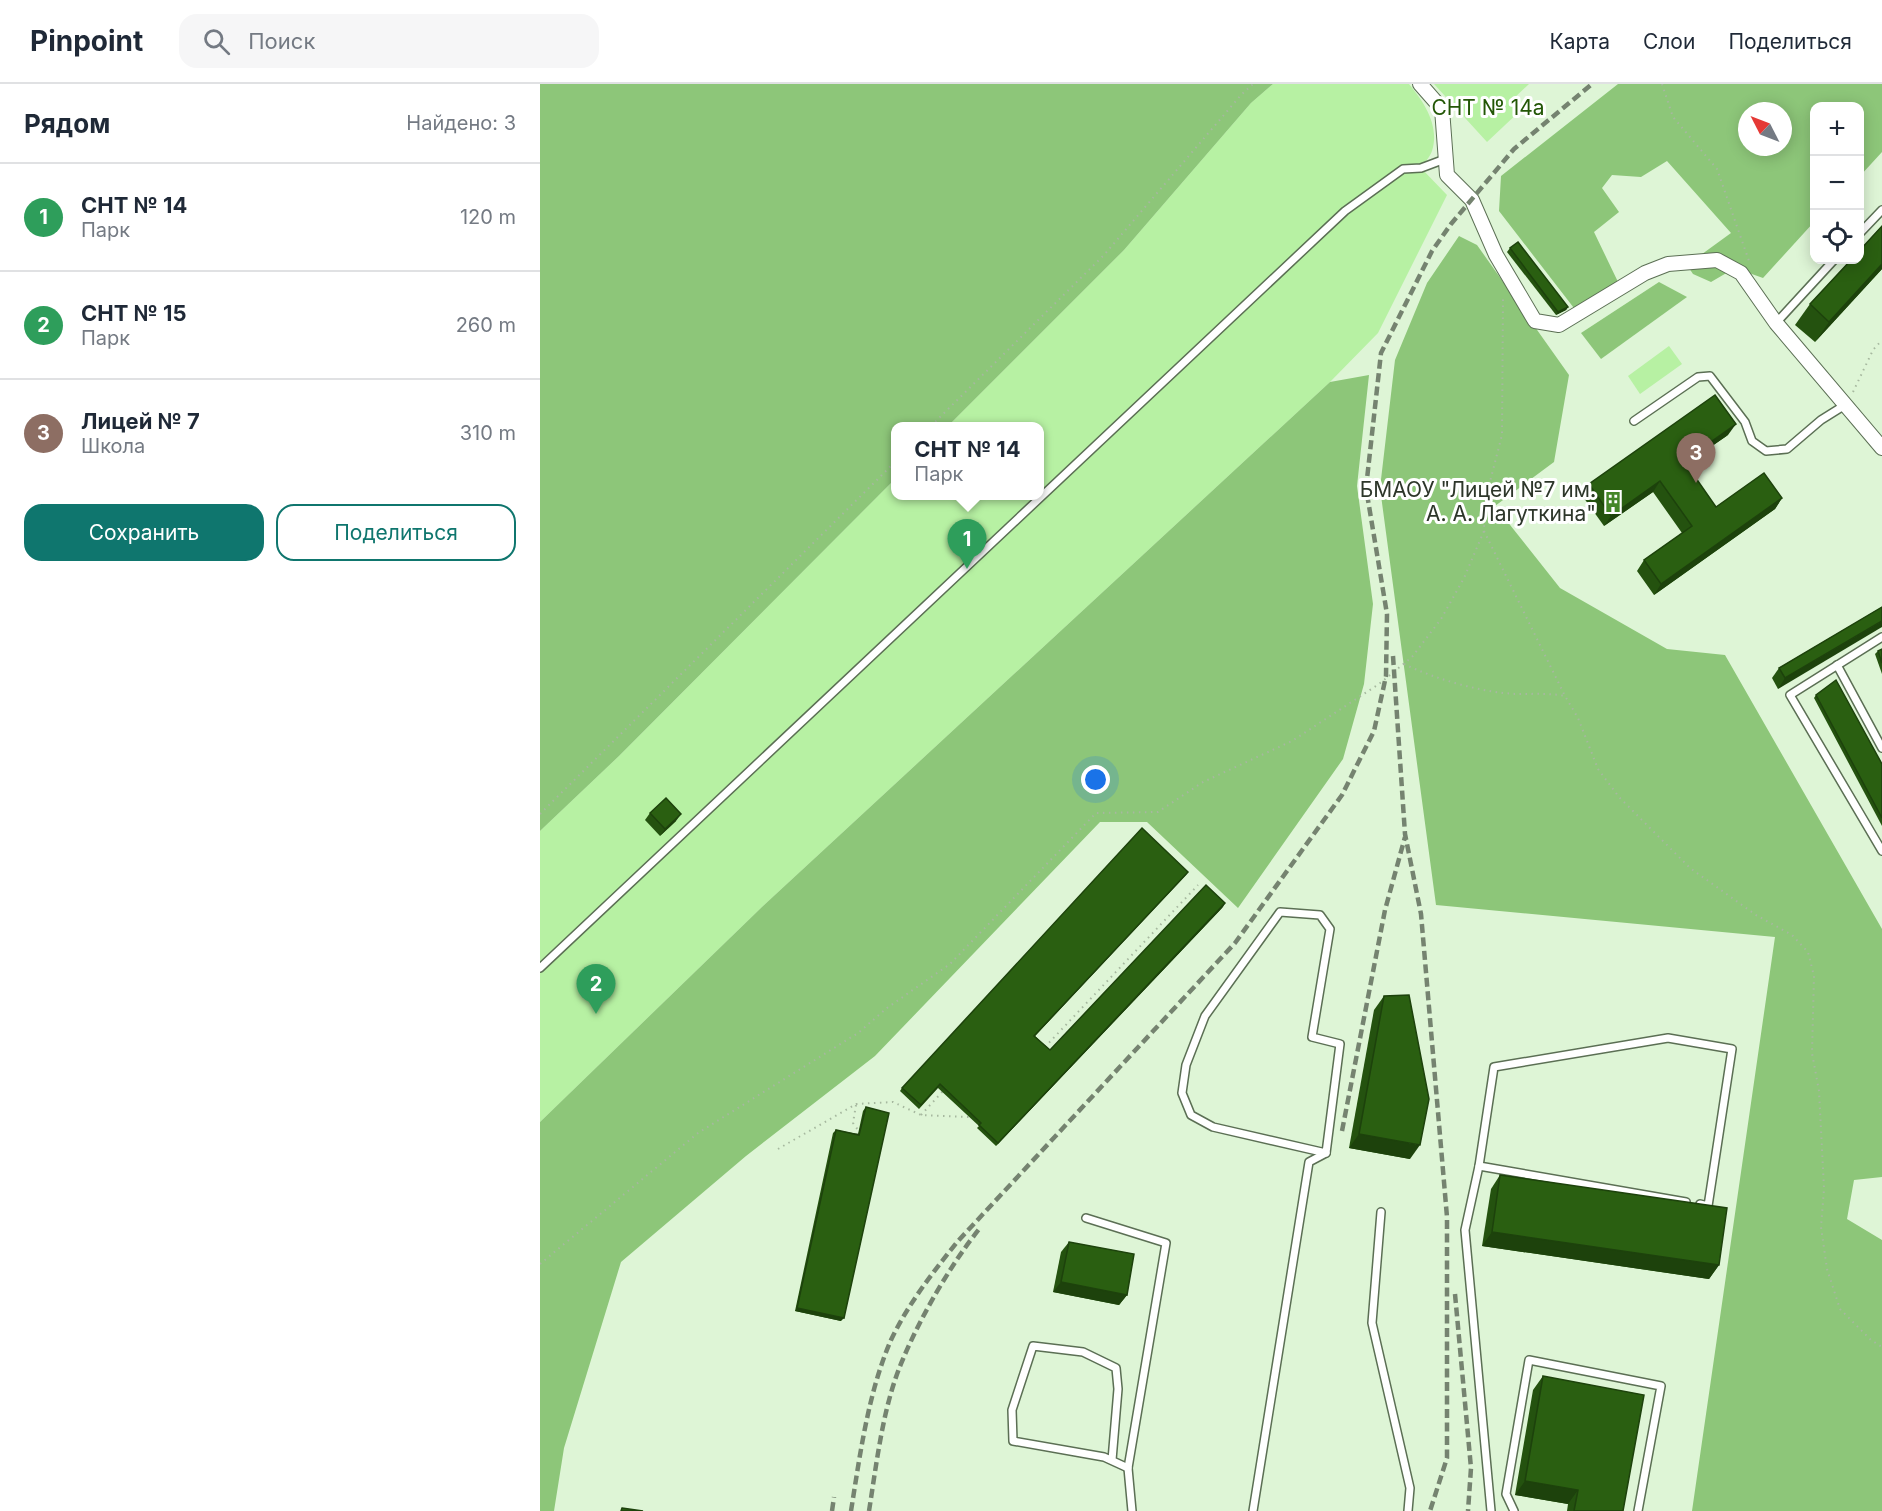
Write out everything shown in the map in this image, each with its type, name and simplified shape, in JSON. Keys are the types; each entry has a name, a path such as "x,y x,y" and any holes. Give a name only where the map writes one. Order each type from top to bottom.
{"street":[{"path":"1420,84 1442,110 1447,175 1472,200 1496,255 1535,321 1559,325 1666,261 1717,260 1741,273 1776,323 1848,401 1882,448"}],"lane":[{"path":"1044,494 1345,211 1403,169 1421,168 1445,159"},
{"path":"1864,229 1882,210"},
{"path":"1776,323 1830,264"},
{"path":"1634,421 1698,377 1710,376 1745,422 1752,441 1766,451 1779,451 1787,449 1848,401"},
{"path":"540,968 1038,500"},
{"path":"1882,637 1790,695 1882,851"},
{"path":"1837,665 1882,748"},
{"path":"1280,912 1320,915 1330,929 1312,1036 1340,1044 1326,1153 1214,1127 1191,1115 1182,1093 1186,1065 1205,1016 1280,912"},
{"path":"1479,1166 1708,1206 1732,1049 1668,1038 1494,1067 1479,1166 1465,1230 1491,1511"},
{"path":"1253,1511 1309,1162 1326,1153"},
{"path":"1381,1212 1372,1323 1410,1488 1408,1511"},
{"path":"1086,1218 1166,1243 1128,1468 1132,1511"},
{"path":"1112,1460 1118,1389 1116,1368 1083,1352 1033,1346 1012,1410 1013,1441 1112,1460 1128,1468"},
{"path":"1514,1511 1506,1494 1529,1360 1660,1386 1638,1511"}],"path":[{"path":"935,422 1104,255 1241,94 1253,84"},
{"path":"1662,84 1673,117 1717,169 1752,270"},
{"path":"540,1264 698,1134 858,1033 887,1008 950,964 1096,813 1158,812 1203,782 1292,741 1379,684 1412,657 1441,619 1464,578 1484,531 1485,501 1502,435 1504,267"},
{"path":"1848,401 1873,350 1882,340"},
{"path":"540,814 891,466"},
{"path":"1484,531 1578,718 1598,769 1619,797 1690,868 1756,915 1792,935 1808,951 1814,976 1812,1053 1819,1091 1824,1189 1821,1227 1827,1269 1840,1309 1871,1340 1882,1347"},
{"path":"1404,663 1423,674 1498,692 1544,692 1565,696"},
{"path":"1044,1048 1198,885"},
{"path":"921,1116 945,1089"},
{"path":"778,1149 856,1104 894,1102 921,1116 976,1117"},
{"path":"856,1104 853,1123 858,1130 856,1142"}],"green space":[{"path":"540,84 1273,84 1251,103 1124,250 952,422 891,422 891,483 619,756 540,831"},
{"path":"1273,84 1409,84 1429,115 1434,142 1431,153 1421,168 1447,195 1378,333 1330,382 763,906 540,1122 540,831 619,756 891,483 891,500 1044,500 1044,422 952,422 1124,250 1251,103"},
{"name":"СНТ № 14а","path":"1434,84 1529,84 1512,100 1521,110 1487,142"},
{"path":"1618,84 1882,84 1882,152 1864,172 1864,102 1810,102 1810,226 1763,278 1735,268 1711,282 1693,274 1687,265 1731,233 1667,161 1641,177 1612,175 1602,188 1619,212 1594,232 1619,284 1577,312 1499,211 1501,176"},
{"path":"1459,236 1477,245 1569,375 1554,462 1495,506 1560,588 1667,649 1725,655 1882,929 1882,1177 1854,1180 1847,1219 1882,1240 1882,1511 1692,1511 1775,937 1436,905 1380,488 1395,360 1427,283"},
{"path":"1659,282 1687,297 1601,359 1581,333"},
{"path":"1669,346 1682,364 1640,394 1628,376"},
{"path":"1369,375 1357,486 1373,604 1364,684 1343,759 1238,908 1147,822 1100,822 875,1056 746,1156 621,1262 564,1448 554,1511 540,1511 540,1122 763,906 1330,382"}],"building":[{"path":"1882,226 1882,264 1829,322 1810,304 1847,264 1864,264 1864,246"},
{"path":"1518,242 1568,307 1558,312 1510,248"},
{"name":"БМАОУ \"Лицей №7 им. А. А. Лагуткина\"","path":"1715,395 1736,424 1684,461 1716,507 1764,473 1782,498 1661,584 1644,560 1692,526 1660,481 1611,516 1589,484"},
{"path":"1882,607 1882,621 1785,678 1779,668"},
{"path":"1882,649 1882,663 1878,651"},
{"path":"1836,680 1882,764 1882,818 1816,695"},
{"path":"666,798 681,814 665,829 650,813"},
{"path":"1142,828 1188,872 1034,1036 1050,1050 1206,885 1225,903 998,1143 979,1125 981,1123 940,1084 921,1105 902,1088"},
{"path":"1409,995 1429,1099 1420,1145 1359,1134 1384,996"},
{"path":"866,1107 889,1113 844,1318 797,1308 836,1130 859,1135"},
{"path":"1500,1175 1727,1208 1719,1265 1492,1232"},
{"path":"1069,1242 1134,1254 1127,1295 1061,1282"},
{"path":"1543,1376 1644,1395 1623,1511 1574,1511 1578,1490 1525,1481"},
{"path":"622,1508 643,1511 621,1511"}],"railway":[{"path":"851,1511 866,1424 883,1360 905,1314 939,1264 1235,943 1342,795 1374,731 1386,676 1387,614 1366,488 1381,353 1432,251 1451,224 1514,149 1592,84"},
{"path":"1393,656 1405,834 1421,914 1447,1217 1447,1458 1430,1511"},
{"path":"1342,1131 1385,910 1405,837"},
{"path":"869,1511 890,1395 903,1359 937,1291 980,1228"},
{"path":"1455,1294 1471,1468 1468,1511"},
{"path":"832,1511 834,1497"}],"place":[{"name":"Лицей № 7","path":"1696,483"},
{"name":"БМАОУ \"Лицей №7 им. А. А. Лагуткина\"","path":"1613,502"},
{"name":"СНТ № 14","path":"967,569"},
{"name":"СНТ № 15","path":"596,1014"}]}
